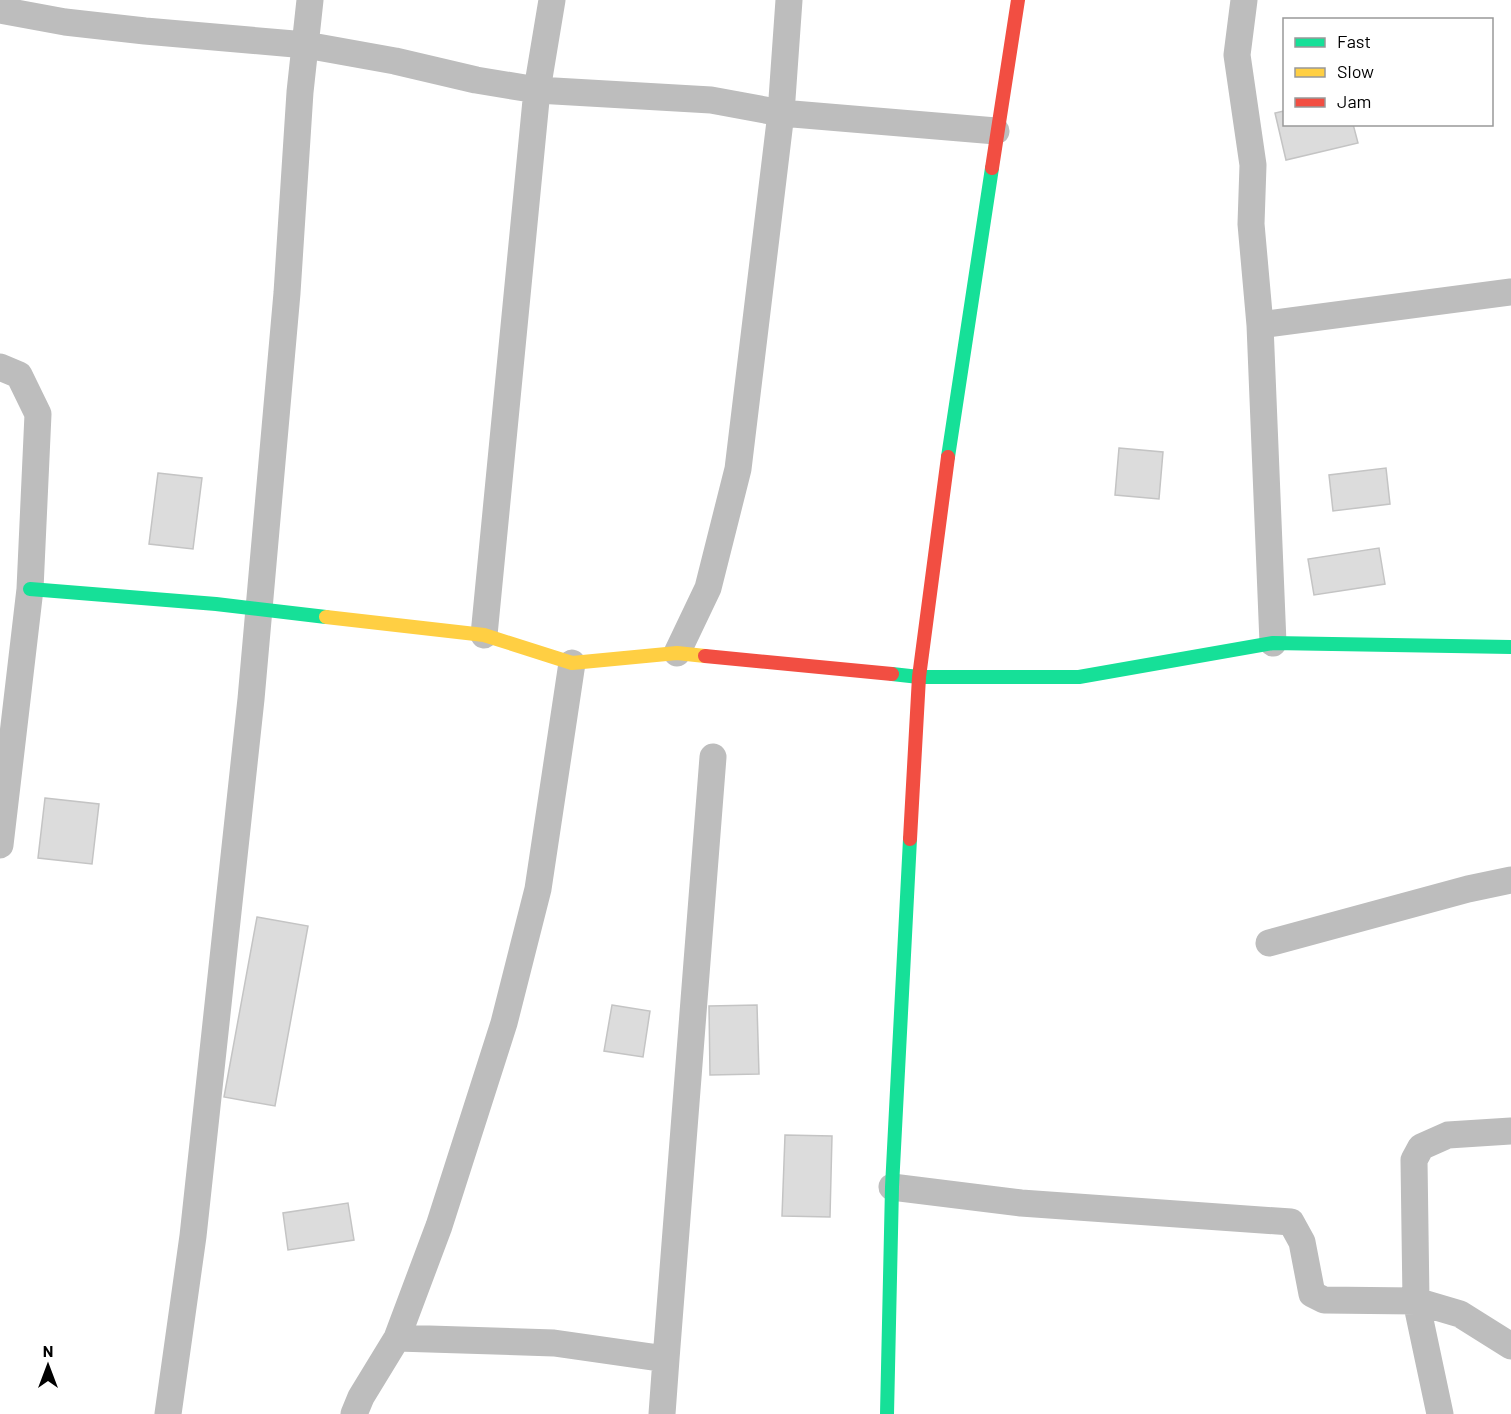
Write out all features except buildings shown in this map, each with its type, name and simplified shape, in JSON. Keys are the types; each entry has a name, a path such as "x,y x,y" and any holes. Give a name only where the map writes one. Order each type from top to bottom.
{"street":[{"path":"168,1414 193,1236 260,609 287,293 300,92 310,0"},
{"path":"484,635 537,90 552,0"},
{"path":"677,653 708,588 738,469 781,113 789,0"},
{"path":"887,1414 892,1187 919,677 954,412 1017,0"},
{"path":"1244,0 1237,54 1253,165 1251,224 1260,325 1273,643"},
{"path":"0,10 66,11 145,32 306,45 395,61 476,80 537,90 711,100 781,113 996,131"},
{"path":"1260,325 1511,292"},
{"path":"0,367 19,375 38,414 30,589 0,845"},
{"path":"30,589 260,609 484,635 572,663 677,653 919,677 1079,677 1273,643 1511,647"},
{"path":"354,1414 361,1397 397,1338 442,1216 510,1000 538,889 572,663"},
{"path":"662,1414 713,757"},
{"path":"1269,943 1468,889 1511,880"},
{"path":"1440,1414 1416,1301 1414,1160 1420,1147 1448,1136 1511,1131"},
{"path":"892,1187 1021,1203 1291,1222 1302,1242 1312,1294 1324,1300 1416,1301 1460,1314 1511,1346"},
{"path":"397,1338 554,1343 666,1359"}],"traffic: fast":[{"path":"948,457 992,168"},
{"path":"30,589 216,604 326,617"},
{"path":"892,674 919,677 1079,677 1273,643 1511,647"},
{"path":"887,1414 892,1187 910,839"}],"traffic: slow":[{"path":"326,617 484,635 572,663 677,653 705,656"}],"traffic: jam":[{"path":"992,168 1018,0"},
{"path":"910,839 919,677 948,457"},
{"path":"705,656 892,674"}]}
